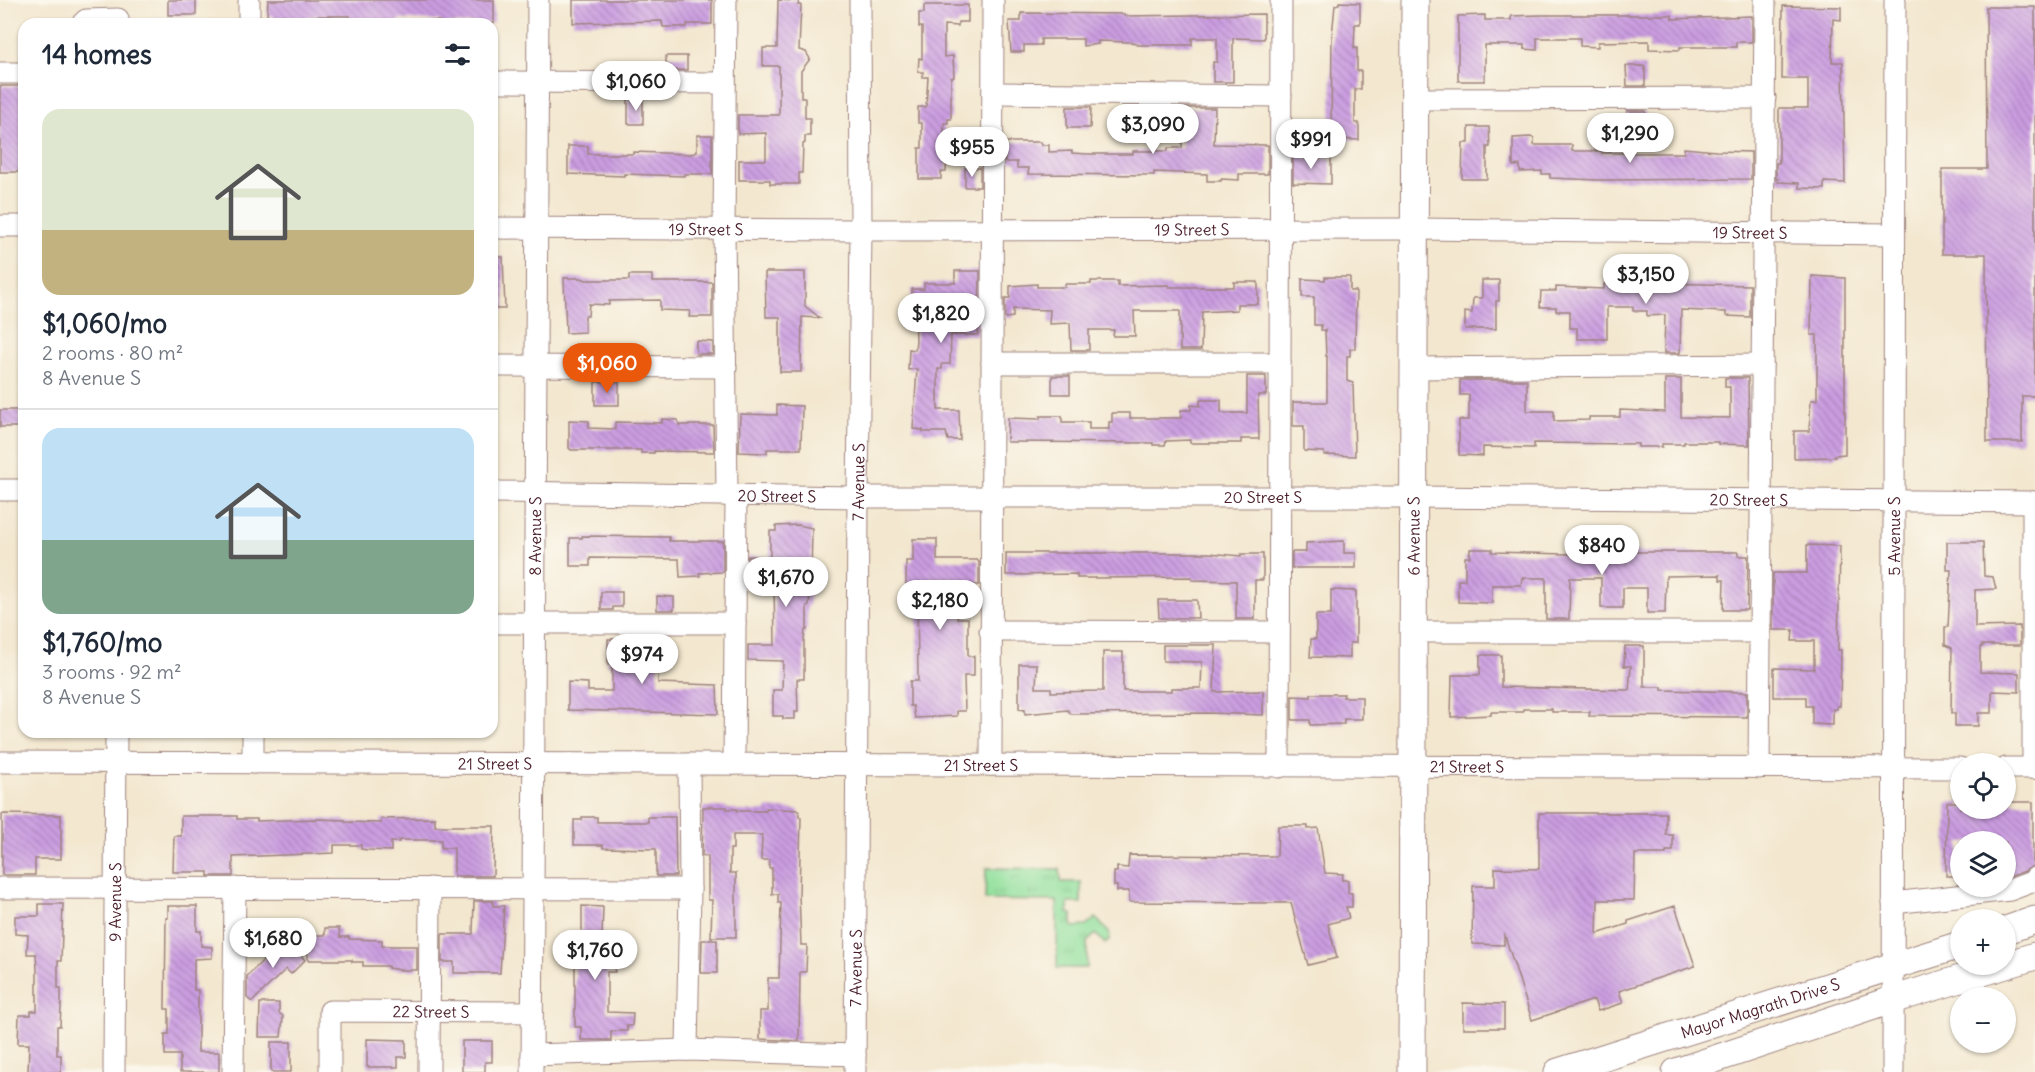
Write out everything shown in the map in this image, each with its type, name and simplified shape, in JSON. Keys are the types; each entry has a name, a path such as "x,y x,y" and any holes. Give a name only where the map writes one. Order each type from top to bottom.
{"main road":[{"name":"6 Avenue S","path":"1412,1072 1415,0"},
{"path":"2016,927 2035,920"},
{"name":"Mayor Magrath Drive S","path":"1558,1072 1950,948"},
{"name":"Mayor Magrath Drive S","path":"1677,1072 1892,1000 2035,956"}],"street":[{"path":"249,0 249,18"},
{"name":"8 Avenue S","path":"532,1064 538,0"},
{"path":"726,0 724,229 726,367 735,623 734,764"},
{"name":"7 Avenue S","path":"855,1064 861,230 860,0"},
{"path":"991,765 993,0"},
{"path":"1279,767 1281,0"},
{"path":"1760,768 1765,0"},
{"name":"5 Avenue S","path":"1893,1072 1895,0"},
{"path":"96,18 117,14"},
{"path":"0,73 18,73"},
{"path":"498,82 725,83"},
{"path":"993,93 1281,96"},
{"path":"1415,99 1765,98"},
{"path":"0,226 18,226"},
{"name":"19 Street S","path":"498,228 1414,229 1893,234"},
{"path":"992,363 1280,363"},
{"path":"1414,368 1762,365"},
{"path":"498,366 726,367"},
{"path":"0,490 18,490"},
{"name":"20 Street S","path":"498,492 858,497 1414,497 2034,502"},
{"path":"2016,768 2034,768 2034,502"},
{"path":"498,623 735,623"},
{"path":"990,631 1279,632"},
{"path":"1413,632 1760,632"},
{"name":"9 Avenue S","path":"114,1072 116,738"},
{"path":"253,738 253,763"},
{"name":"21 Street S","path":"0,762 1950,768"},
{"path":"687,1050 690,889 689,764"},
{"path":"1893,903 2010,890 2034,881 2035,878"},
{"path":"0,888 690,889"},
{"path":"233,1072 235,888"},
{"path":"429,1072 430,888"},
{"name":"22 Street S","path":"330,1072 330,1011 532,1012"},
{"path":"532,1064 687,1050 855,1064"}],"green space":[{"path":"986,868 1060,869 1061,882 1081,882 1081,903 1068,903 1068,913 1072,914 1074,927 1086,926 1096,918 1110,934 1109,940 1105,944 1096,934 1087,942 1087,968 1057,968 1057,901 985,900"}],"building":[{"path":"168,0 196,0 196,15 168,15"},
{"path":"268,0 494,0 494,18 316,16 273,18 273,16 267,16"},
{"path":"573,0 712,0 712,24 663,27 662,21 573,23"},
{"path":"778,0 799,1 798,5 801,5 799,50 806,52 810,59 801,71 801,98 805,98 805,118 810,118 810,136 805,136 803,144 802,173 799,173 799,184 770,184 770,180 739,180 739,160 766,160 766,133 738,134 738,115 779,115 779,66 763,66 763,48 777,48"},
{"path":"1339,2 1360,3 1360,24 1355,24 1354,48 1357,48 1357,71 1361,71 1361,89 1355,89 1355,123 1359,123 1359,140 1331,139 1332,36 1335,5"},
{"path":"924,5 968,5 968,22 958,22 958,26 944,25 944,57 953,56 954,77 951,78 951,119 948,119 948,123 944,123 944,148 947,148 946,172 941,172 941,179 919,179 922,123 918,123 918,107 926,107 928,77 923,77 923,72 918,72 919,58 922,59 922,27 919,27 919,13 924,13"},
{"path":"1783,6 1841,7 1841,20 1833,19 1832,62 1843,62 1845,183 1824,182 1824,189 1799,188 1799,183 1778,182 1776,179 1776,163 1779,163 1779,108 1808,108 1808,79 1782,79"},
{"path":"1986,7 2035,7 2035,396 2022,396 2022,442 1987,442 1986,254 1942,254 1942,169 1987,169"},
{"path":"1021,13 1124,14 1124,16 1264,14 1264,39 1233,38 1233,82 1213,82 1213,62 1217,62 1217,38 1192,38 1192,45 1137,45 1137,43 1130,42 1098,41 1098,44 1083,46 1083,39 1041,39 1041,45 1024,45 1024,52 1011,52 1009,21 1021,21"},
{"path":"1485,15 1485,20 1511,20 1511,16 1542,15 1672,15 1672,19 1752,16 1752,42 1736,42 1736,47 1680,47 1680,50 1649,49 1649,41 1598,42 1598,47 1580,46 1580,38 1537,38 1537,50 1524,49 1524,45 1485,45 1485,81 1458,81 1458,16"},
{"path":"666,56 687,56 687,70 666,70"},
{"path":"1626,66 1645,66 1645,86 1627,86"},
{"path":"0,86 18,86 18,172 0,172"},
{"path":"628,99 643,99 643,124 628,124"},
{"path":"1067,107 1091,107 1090,128 1067,128"},
{"path":"1177,108 1215,108 1214,144 1268,145 1268,174 1239,174 1239,180 1207,181 1207,174 1154,172 1154,175 1028,174 1029,168 1017,168 1017,162 1005,162 1005,142 1041,142 1041,145 1049,145 1049,152 1072,151 1072,153 1088,154 1133,154 1133,151 1168,151 1168,148 1182,148 1182,123 1177,123"},
{"path":"1627,111 1645,111 1646,126 1628,127"},
{"path":"1469,127 1489,127 1487,179 1462,179 1463,143 1469,143"},
{"path":"697,135 712,135 712,174 684,174 684,176 624,174 624,176 568,174 568,146 588,146 588,154 633,154 633,152 691,154 697,152"},
{"path":"1513,138 1534,138 1534,145 1572,145 1572,151 1684,153 1684,148 1751,152 1751,179 1550,178 1550,174 1542,174 1542,171 1520,172 1520,165 1513,166"},
{"path":"1293,153 1304,153 1304,158 1331,158 1331,184 1293,183"},
{"path":"965,168 980,168 980,187 965,187"},
{"path":"498,257 503,257 505,309 498,309"},
{"path":"955,271 980,271 979,318 978,335 951,335 950,364 942,364 942,369 938,369 938,410 959,410 960,440 948,440 946,432 923,432 923,430 913,429 917,369 908,370 909,349 915,350 916,340 915,315 911,315 912,289 924,289 924,283 955,283"},
{"path":"765,272 805,272 805,306 820,318 802,317 801,372 780,372 780,317 766,317"},
{"path":"629,275 652,275 652,282 712,282 712,317 689,317 690,311 660,310 660,300 609,301 609,305 589,304 588,316 585,316 585,332 566,333 564,278 629,280"},
{"path":"1812,276 1845,278 1845,454 1835,455 1835,457 1794,458 1794,431 1809,431 1811,400 1817,400 1817,335 1811,335"},
{"path":"1325,277 1350,277 1350,291 1356,291 1355,349 1350,349 1350,356 1347,356 1347,381 1353,383 1355,456 1324,455 1324,452 1304,451 1304,426 1293,426 1293,402 1327,402 1325,330 1321,330 1321,325 1314,325 1314,297 1302,297 1302,279 1325,280"},
{"path":"1482,280 1499,280 1496,329 1465,329 1465,312 1472,313 1473,298 1482,298"},
{"path":"1091,281 1118,281 1118,286 1169,285 1169,287 1234,287 1234,282 1258,282 1258,304 1237,304 1237,310 1202,312 1201,350 1180,350 1180,311 1134,311 1135,336 1113,336 1114,330 1089,330 1089,350 1071,350 1070,323 1049,324 1050,310 1013,309 1013,317 1005,318 1005,298 1010,298 1010,286 1037,284 1037,287 1065,287 1065,284 1091,284"},
{"path":"1604,284 1750,285 1750,317 1726,316 1726,312 1681,310 1680,353 1664,353 1665,315 1647,316 1647,311 1633,311 1633,307 1607,307 1607,339 1577,339 1577,328 1570,328 1570,311 1556,311 1556,307 1540,307 1541,291 1556,291 1556,287 1604,289"},
{"path":"696,341 713,342 713,354 696,354"},
{"path":"1052,376 1070,376 1070,394 1052,394"},
{"path":"1247,376 1266,376 1266,395 1258,395 1259,439 1241,439 1241,443 1166,441 1165,445 1007,442 1008,418 1040,419 1040,416 1062,416 1062,422 1089,422 1089,429 1109,429 1112,413 1130,413 1130,418 1181,418 1181,410 1191,410 1191,405 1200,406 1200,400 1221,400 1221,413 1247,413"},
{"path":"1725,378 1748,378 1749,445 1684,442 1684,444 1662,444 1662,447 1638,447 1638,444 1534,443 1534,448 1483,447 1483,456 1459,455 1459,420 1469,420 1469,395 1460,395 1460,380 1527,380 1527,411 1554,411 1554,421 1589,420 1589,417 1620,417 1620,410 1665,412 1665,379 1681,379 1681,417 1730,418 1730,387 1725,387"},
{"path":"595,382 619,382 619,405 595,405"},
{"path":"777,405 802,406 801,449 767,449 767,453 739,452 740,414 777,415"},
{"path":"0,410 18,410 18,427 0,427"},
{"path":"662,419 678,420 679,425 713,425 714,452 654,451 654,453 641,453 641,450 571,450 569,448 569,420 589,421 589,428 615,429 615,422 662,423"},
{"path":"798,525 812,528 811,581 804,641 804,679 797,679 798,712 795,712 795,719 783,719 783,716 773,716 773,690 782,690 783,661 748,660 748,645 775,645 774,582 748,581 748,556 770,557 770,531 776,531 776,526"},
{"path":"582,536 669,537 669,541 723,541 723,572 680,577 679,559 590,558 590,566 570,566 570,538 582,538"},
{"path":"913,539 937,539 937,560 977,560 979,562 979,585 958,585 957,618 968,618 968,656 974,656 974,676 964,676 965,711 957,711 957,716 915,718 913,706 910,706 910,681 918,681 917,585 906,585 906,561 913,561"},
{"path":"1344,541 1344,553 1356,553 1356,568 1292,568 1292,552 1306,552 1306,543"},
{"path":"1947,542 1983,542 1984,576 1993,577 1996,589 1975,590 1975,627 2020,626 2020,645 1982,645 1980,647 1980,672 2019,673 2019,692 1992,691 1992,713 1978,713 1978,726 1955,726 1955,713 1951,713 1952,648 1945,645 1951,570 1947,570"},
{"path":"1807,545 1840,546 1838,650 1841,650 1840,706 1833,709 1833,725 1812,724 1812,706 1806,706 1806,697 1774,697 1774,668 1814,669 1814,641 1792,641 1793,630 1773,630 1773,573 1807,573"},
{"path":"1470,549 1492,549 1492,552 1567,554 1575,554 1575,551 1594,551 1594,554 1738,552 1738,556 1748,556 1747,610 1723,610 1724,580 1720,580 1720,575 1666,576 1665,613 1647,613 1647,588 1623,588 1623,608 1601,608 1601,578 1570,578 1569,619 1546,619 1546,578 1522,578 1521,585 1492,585 1492,603 1458,602 1458,580 1465,580 1465,557 1470,557"},
{"path":"1006,553 1209,553 1241,556 1241,554 1263,554 1263,580 1255,580 1255,619 1236,619 1236,581 1192,580 1192,577 1077,578 1077,574 1006,575"},
{"path":"1331,590 1356,591 1356,643 1350,643 1350,658 1310,657 1311,639 1316,639 1316,615 1331,615"},
{"path":"601,592 622,592 622,607 601,610"},
{"path":"657,596 674,597 674,610 657,610"},
{"path":"1158,600 1197,600 1198,618 1159,618"},
{"path":"645,636 659,636 658,683 717,685 718,714 568,710 568,682 588,683 588,691 612,691 612,665 608,665 608,639 645,639"},
{"path":"1163,645 1216,645 1214,692 1263,691 1263,715 1071,714 1068,710 1025,714 1025,710 1019,709 1019,664 1037,664 1036,688 1051,688 1051,692 1103,691 1103,652 1123,652 1123,691 1171,691 1171,688 1201,688 1202,662 1163,661"},
{"path":"1625,646 1644,646 1644,687 1662,687 1662,690 1747,692 1747,717 1589,716 1590,712 1523,709 1523,712 1491,712 1491,715 1451,717 1452,675 1480,675 1480,655 1501,655 1501,687 1629,690 1631,666 1624,666"},
{"path":"1311,694 1344,694 1343,697 1362,697 1362,719 1344,719 1344,724 1310,725 1310,720 1292,720 1292,696 1311,697"},
{"path":"1947,802 1950,802 1950,819 2016,819 2016,802 2033,802 2033,866 2016,874 2016,831 1950,831 1950,876 1946,876"},
{"path":"703,807 727,807 727,809 737,809 737,811 766,811 766,808 799,810 799,817 801,817 799,894 801,945 807,945 806,972 800,972 799,1041 760,1039 760,1011 768,1011 768,978 779,978 781,903 778,903 778,894 772,894 772,868 769,868 769,860 761,860 762,835 733,835 733,849 730,849 730,873 736,873 736,937 711,937 712,900 708,900 708,856 702,856"},
{"path":"1539,813 1666,813 1666,835 1673,835 1673,851 1666,851 1666,854 1635,854 1634,900 1598,900 1597,934 1675,906 1695,966 1619,991 1623,1003 1598,1011 1594,1000 1532,1020 1504,933 1504,945 1472,944 1473,886 1495,886 1495,868 1539,869"},
{"path":"2,814 61,815 61,859 35,859 35,875 2,875"},
{"path":"181,816 237,816 237,819 257,819 257,821 317,819 381,823 381,819 435,818 435,826 494,826 493,876 454,876 454,848 441,848 441,840 399,840 399,842 391,842 391,851 361,849 361,845 334,845 334,853 233,857 233,876 208,876 208,872 173,872 174,836 181,836"},
{"path":"582,817 597,817 597,822 648,822 648,817 675,817 676,876 656,876 656,849 574,845 574,820 582,820"},
{"path":"1278,826 1318,828 1325,873 1343,874 1342,880 1348,880 1348,893 1352,893 1352,907 1346,907 1349,918 1328,924 1337,958 1308,965 1291,903 1129,902 1129,891 1117,891 1117,886 1114,886 1114,872 1117,872 1117,867 1128,868 1129,855 1277,856"},
{"path":"474,901 493,901 493,906 504,906 500,973 454,973 454,962 442,962 442,934 473,934"},
{"path":"39,904 63,904 61,961 58,961 61,1008 60,1026 57,1026 57,1055 61,1055 61,1072 28,1072 29,1044 18,1044 19,1015 31,1015 31,1011 37,1011 37,970 36,954 27,954 28,935 15,934 15,916 39,916"},
{"path":"168,906 197,906 197,931 201,931 201,946 212,947 212,958 194,959 194,990 198,990 198,1052 219,1052 219,1072 180,1072 180,1055 165,1055 165,1034 169,1034 169,1009 165,1009"},
{"path":"582,906 603,907 602,937 607,937 615,972 607,972 607,1012 633,1013 632,1026 627,1026 627,1031 611,1031 611,1040 581,1040 581,1027 575,1027 575,946 580,944 580,937 582,937"},
{"path":"325,928 339,928 340,937 349,937 349,939 382,940 382,946 417,946 417,970 400,970 388,968 388,966 363,966 363,962 352,962 352,960 308,960 308,935 325,935"},
{"path":"285,939 305,960 291,974 286,969 252,1002 247,998 247,976"},
{"path":"702,940 717,940 717,973 701,973"},
{"path":"260,1003 279,1003 279,1013 283,1016 281,1037 259,1037"},
{"path":"1463,1003 1504,1004 1504,1028 1463,1028"},
{"path":"367,1039 406,1040 406,1057 398,1057 398,1067 367,1067"},
{"path":"462,1041 492,1041 492,1062 485,1062 485,1072 462,1072"},
{"path":"271,1042 291,1042 291,1072 271,1072"}]}
